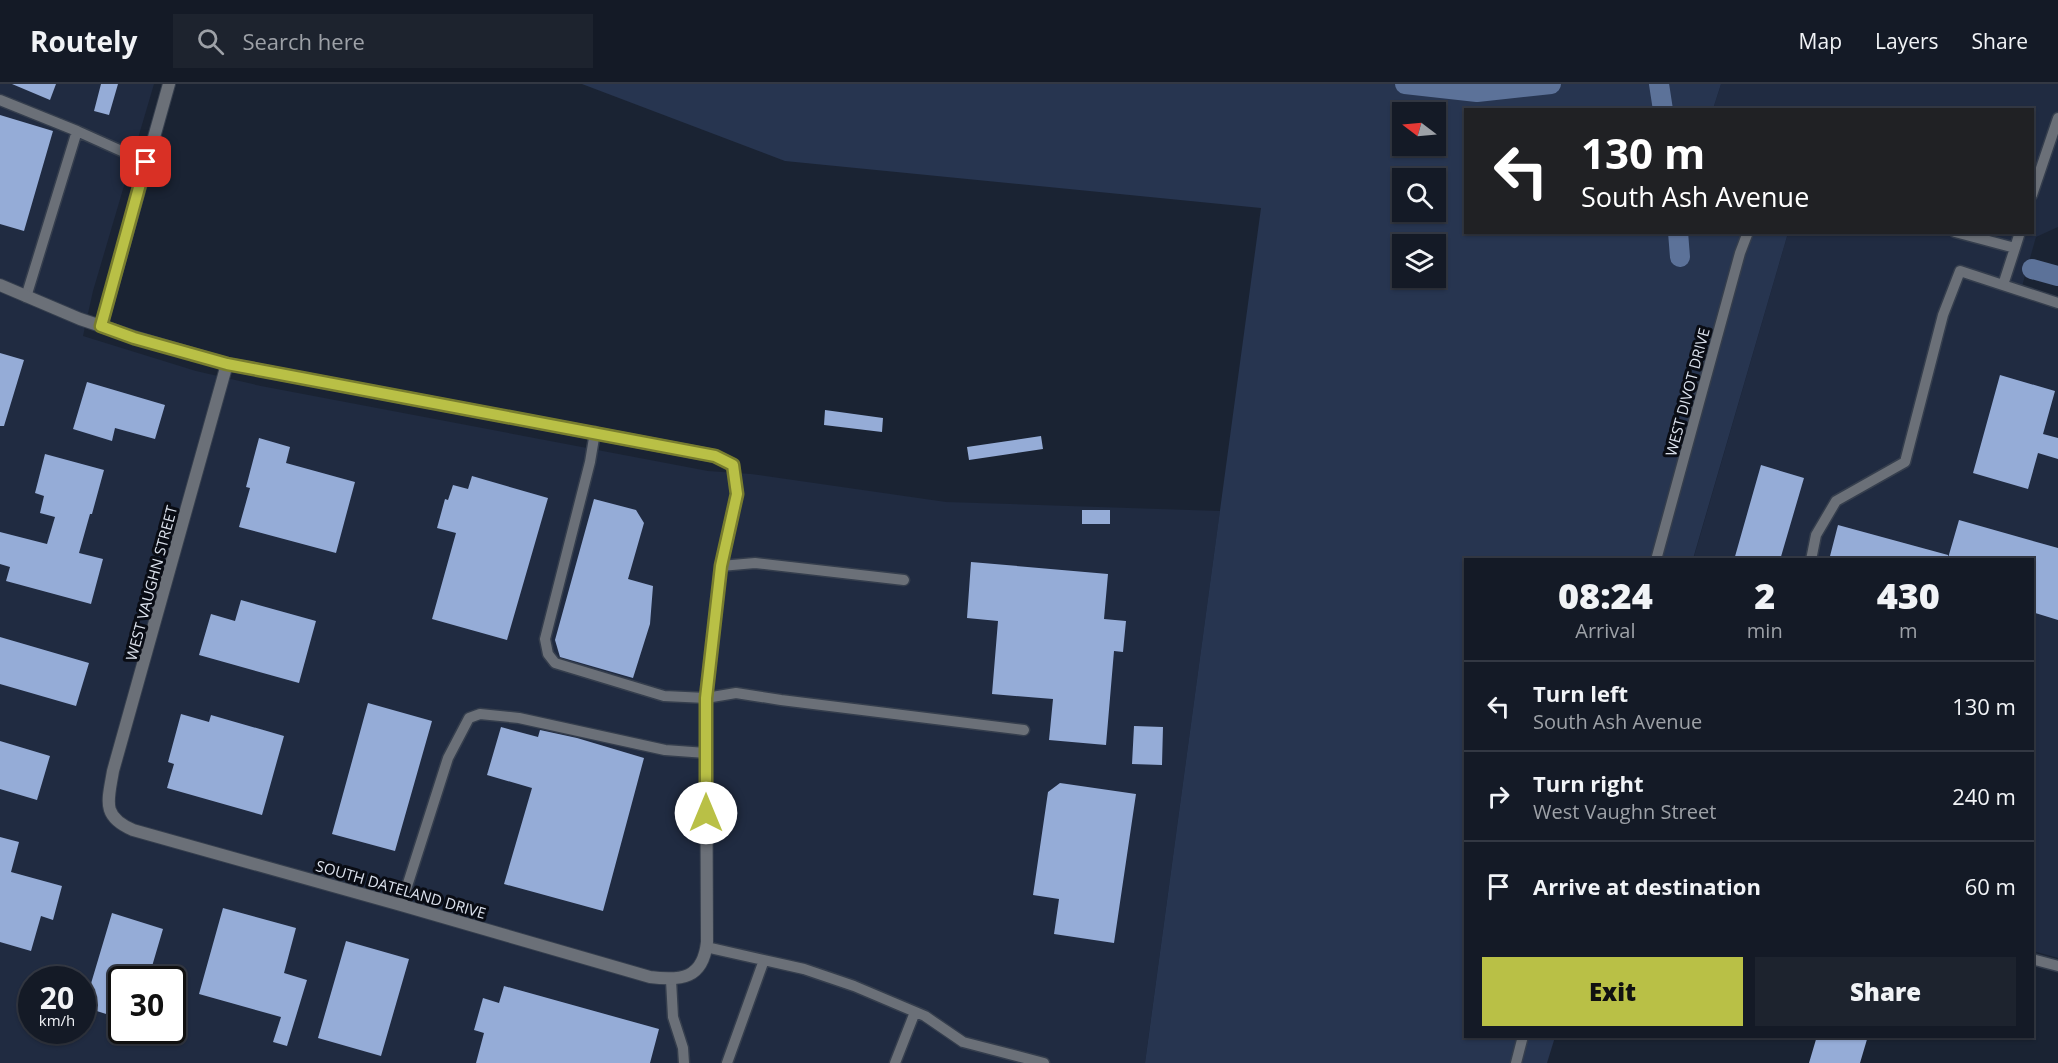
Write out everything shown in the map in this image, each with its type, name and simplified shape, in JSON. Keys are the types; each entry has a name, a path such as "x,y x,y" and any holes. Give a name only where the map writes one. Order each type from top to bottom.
{"street":[{"path":"101,326 169,84"},
{"path":"0,285 134,338 227,364 595,432 715,456 733,465 737,494 721,566 706,698 706,947"},
{"name":"WEST VAUGHN STREET","path":"109,812 109,795 114,771 227,364"},
{"name":"SOUTH DATELAND DRIVE","path":"109,812 117,823 133,830 401,904 650,977 671,980 691,976 704,960 706,947"}],"lane":[{"path":"0,100 146,162"},
{"path":"2034,189 2058,118"},
{"path":"26,297 77,131"},
{"name":"WEST DIVOT DRIVE","path":"1657,558 1740,253 1747,234"},
{"path":"1962,234 2015,248"},
{"path":"2003,285 2019,234"},
{"path":"1811,558 1816,535 1836,501 1905,462 1943,315 1960,271 2058,303"},
{"path":"595,432 590,462 544,639 548,654 555,663 664,696 706,698 736,693 1024,730"},
{"path":"721,566 755,563 904,579"},
{"path":"401,904 448,758 469,718 480,714 519,718 665,750 706,753"},
{"path":"706,947 804,969 915,1012 963,1042 1044,1063"},
{"path":"727,1063 764,960"},
{"path":"2034,960 2058,966"},
{"path":"671,980 673,1017 683,1048 684,1063"},
{"path":"895,1063 915,1012"},
{"path":"1516,1063 1522,1038"}],"shaded area":[{"path":"0,84 154,84 93,291 83,336 196,371 261,386 708,471 751,474 946,502 1220,511 1145,1063 0,1063"},
{"path":"582,84 1721,84 1713,108 1464,108 1464,234 1788,234 1693,558 1464,558 1464,1038 1555,1038 1547,1063 1145,1063 1261,208 785,161"},
{"path":"1721,84 2058,84 2058,227 2036,237 2019,297 2058,310 2058,958 2034,951 2034,558 1694,558 1788,234 2034,234 2034,108 1713,108"}],"building":[{"path":"12,84 56,84 50,100"},
{"path":"101,84 118,84 109,115 94,111"},
{"path":"0,115 53,131 24,231 0,224"},
{"path":"0,353 24,360 4,426 0,426"},
{"path":"2000,375 2055,391 2043,434 2058,438 2058,459 2038,453 2028,489 1973,473"},
{"path":"87,382 165,405 155,439 115,428 112,441 73,429"},
{"path":"825,410 883,418 882,432 824,425"},
{"path":"1041,436 1043,449 969,460 967,447"},
{"path":"259,438 290,447 286,463 355,482 336,553 239,527 250,488 246,487"},
{"path":"45,454 104,470 79,553 103,559 91,604 6,581 10,567 0,564 0,532 47,544 55,517 40,513 44,496 35,493"},
{"path":"1761,465 1804,478 1781,558 1735,558"},
{"path":"472,476 548,498 507,640 432,619 456,533 437,528 445,499 448,500 453,485 468,489"},
{"path":"594,499 636,510 644,523 628,579 653,586 650,624 633,678 560,657 555,640"},
{"path":"1082,510 1110,510 1110,524 1082,524"},
{"path":"1959,520 2058,548 2058,620 2034,613 2034,558 1948,558"},
{"path":"1838,525 1948,555 1948,558 1830,558"},
{"path":"971,562 1108,574 1104,619 1126,621 1123,652 1114,651 1106,745 1049,740 1053,699 992,694 998,621 967,618"},
{"path":"241,600 316,621 299,683 199,655 211,614 235,621"},
{"path":"0,637 89,663 76,706 0,684"},
{"path":"368,703 432,721 395,851 332,834"},
{"path":"181,714 209,722 211,715 284,736 262,815 167,788 174,764 168,762"},
{"path":"1134,726 1163,727 1162,765 1132,764"},
{"path":"501,727 538,737 540,730 577,738 644,758 603,911 504,884 532,788 487,775"},
{"path":"0,741 50,756 37,800 0,789"},
{"path":"1060,783 1136,794 1114,943 1054,934 1059,899 1033,895 1048,792"},
{"path":"0,837 19,842 11,872 62,886 53,920 41,916 31,951 0,942"},
{"path":"223,908 296,928 284,973 307,980 287,1046 273,1042 281,1017 199,994"},
{"path":"112,913 163,929 152,966 108,966 108,1015 96,1011 96,967"},
{"path":"346,941 409,959 381,1056 318,1038"},
{"path":"504,986 659,1029 650,1063 476,1063 484,1033 474,1030 483,998 499,1003"},
{"path":"1816,1038 1867,1038 1860,1063 1809,1063"}],"waterway":[{"path":"1405,84 1477,92 1551,84"},
{"path":"1659,84 1663,108"},
{"path":"1678,234 1680,257"},
{"path":"2032,269 2058,276"}],"route":[{"path":"146,162 101,326 134,338 227,364 595,432 715,456 733,465 737,494 721,566 706,698 706,813"}]}
